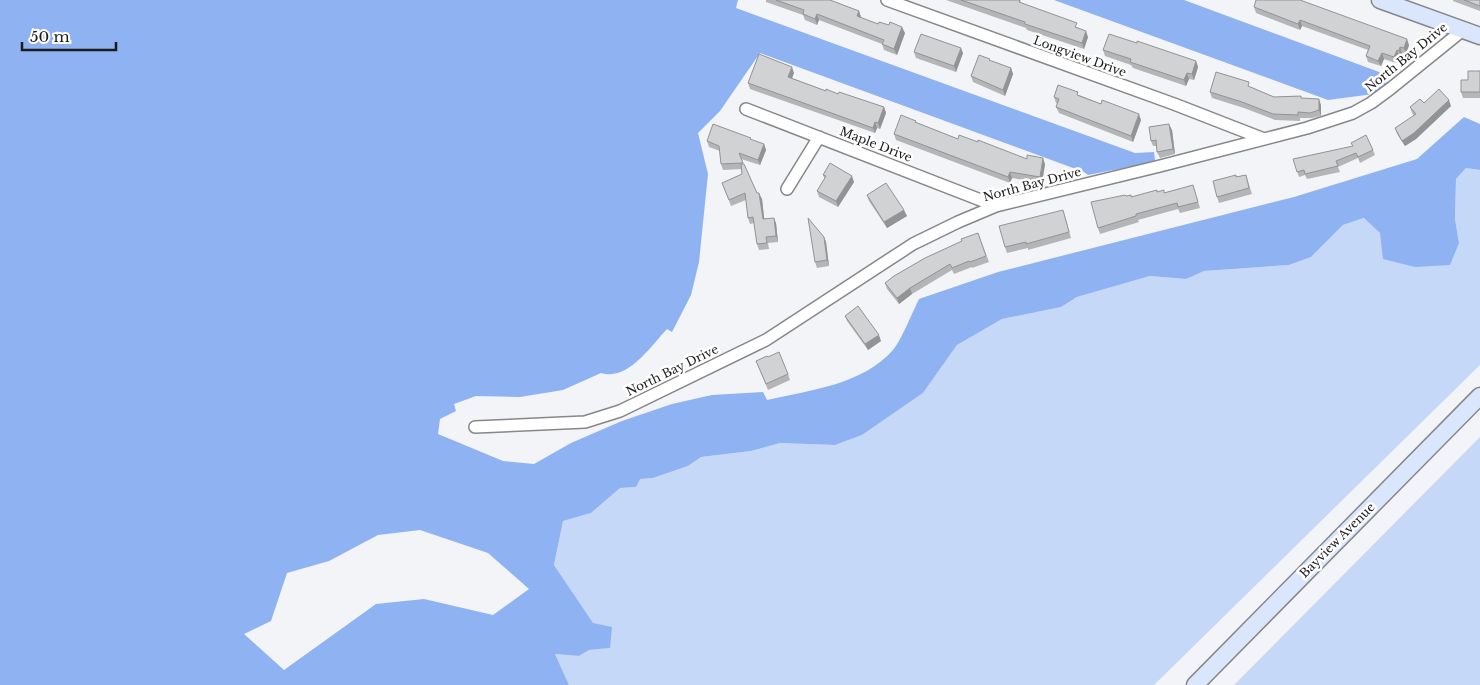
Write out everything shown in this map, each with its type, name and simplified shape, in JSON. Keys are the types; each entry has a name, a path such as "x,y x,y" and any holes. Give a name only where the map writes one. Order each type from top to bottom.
{"main road":[{"path":"1380,0 1480,36"},
{"name":"Bayview Avenue","path":"1194,685 1480,396"}],"street":[{"name":"Longview Drive","path":"887,0 1174,104 1264,139"},
{"name":"North Bay Drive","path":"475,427 585,422 620,411 766,340 913,244 958,222 996,206 1264,139 1353,113 1371,103 1463,30"},
{"name":"Maple Drive","path":"746,108 996,206"},
{"path":"787,189 819,137"}],"shaded area":[{"path":"1466,168 1480,170 1480,365 1154,685 569,685 555,654 579,656 589,650 609,648 554,565 563,521 591,513 620,488 636,487 639,479 653,478 688,466 701,457 751,451 780,443 835,445 862,435 923,393 957,345 1002,319 1061,307 1077,297 1150,276 1186,279 1203,271 1289,265 1311,257 1343,225 1365,218 1380,233 1459,243 1455,219 1456,179"},
{"path":"1480,437 1480,685 1234,685"}],"water":[{"path":"0,0 738,0 736,8 1135,153 1154,152 1155,160 1149,163 1088,175 760,53 720,111 698,133 708,174 699,262 691,295 672,332 667,329 638,361 620,372 611,374 601,373 563,390 520,397 476,396 454,404 456,411 440,419 438,434 503,461 534,464 571,443 622,421 672,404 712,395 763,392 767,400 818,389 851,379 880,362 893,350 919,299 998,272 1294,197 1417,159 1464,117 1480,124 1480,170 1466,168 1456,179 1455,219 1459,243 1450,265 1415,267 1383,259 1380,233 1364,218 1343,225 1311,257 1289,265 1204,271 1186,279 1150,276 1077,297 1061,307 1002,319 957,345 923,393 862,435 835,445 780,443 751,451 701,457 688,466 653,478 640,479 636,487 620,488 591,513 563,521 554,565 593,623 612,627 610,648 589,650 579,656 555,654 569,685 0,685","holes":["420,530 488,553 529,589 493,615 424,599 376,604 284,670 244,634 271,621 287,573 329,561 378,535"]},
{"path":"1054,0 1184,0 1390,76 1381,93 1328,100"}],"building":[{"path":"776,0 830,0 859,11 857,16 878,24 879,22 889,25 890,22 902,27 894,49 882,44 884,40 817,14 815,19 803,14 804,10"},
{"path":"961,0 1020,0 1019,2 1077,23 1075,27 1086,31 1082,43"},
{"path":"1256,0 1300,0 1407,39 1404,48 1400,47 1394,57 1382,53 1378,61 1366,56 1370,46 1300,20 1298,24 1254,7"},
{"path":"1464,0 1480,0 1480,6"},
{"path":"921,34 961,48 954,66 914,52"},
{"path":"1109,34 1137,43 1137,41 1196,61 1192,74 1187,73 1184,80 1130,62 1131,59 1103,50"},
{"path":"759,54 792,67 788,77 826,91 826,89 838,94 839,92 884,107 878,123 875,122 873,128 748,83"},
{"path":"979,55 1011,68 1003,90 971,76"},
{"path":"1468,71 1480,71 1480,92 1461,92 1461,80 1468,80"},
{"path":"1216,72 1249,82 1248,86 1274,97 1301,96 1301,98 1319,99 1319,110 1310,113 1298,112 1298,115 1273,114 1210,92"},
{"path":"1058,85 1078,92 1077,95 1101,104 1102,100 1139,114 1131,136 1056,107 1059,99 1054,97"},
{"path":"1439,89 1449,100 1414,133 1402,141 1395,128 1416,114 1410,107 1420,99 1424,103"},
{"path":"901,115 958,139 959,135 978,142 978,140 1027,159 1027,155 1043,158 1040,177 1010,172 1008,177 894,134"},
{"path":"713,124 764,144 758,160 739,153 743,163 721,164 719,146 707,141"},
{"path":"1169,124 1173,149 1157,152 1156,140 1151,141 1149,127"},
{"path":"1366,135 1373,150 1358,157 1356,153 1336,161 1338,166 1305,174 1304,170 1297,172 1293,159 1353,146 1351,143"},
{"path":"830,163 852,176 836,201 817,191 826,176 823,175"},
{"path":"741,164 744,164 757,193 759,193 763,219 774,218 776,236 766,237 767,243 757,244 753,217 748,218 745,193 729,200 722,183 742,174"},
{"path":"1236,175 1236,177 1246,175 1249,188 1217,197 1213,181"},
{"path":"886,183 904,210 884,222 867,195"},
{"path":"1193,185 1198,202 1178,207 1177,203 1136,214 1136,216 1098,228 1091,202 1125,195 1131,195 1131,197 1157,190 1157,192 1164,190 1164,193"},
{"path":"1063,210 1069,232 1026,244 1026,242 1005,247 999,226"},
{"path":"808,218 824,237 827,260 815,262"},
{"path":"978,233 986,256 952,268 950,264 897,298 885,283 925,258 962,241 961,239"},
{"path":"858,306 879,335 865,344 845,316"},
{"path":"779,352 788,374 766,384 756,361"}]}
